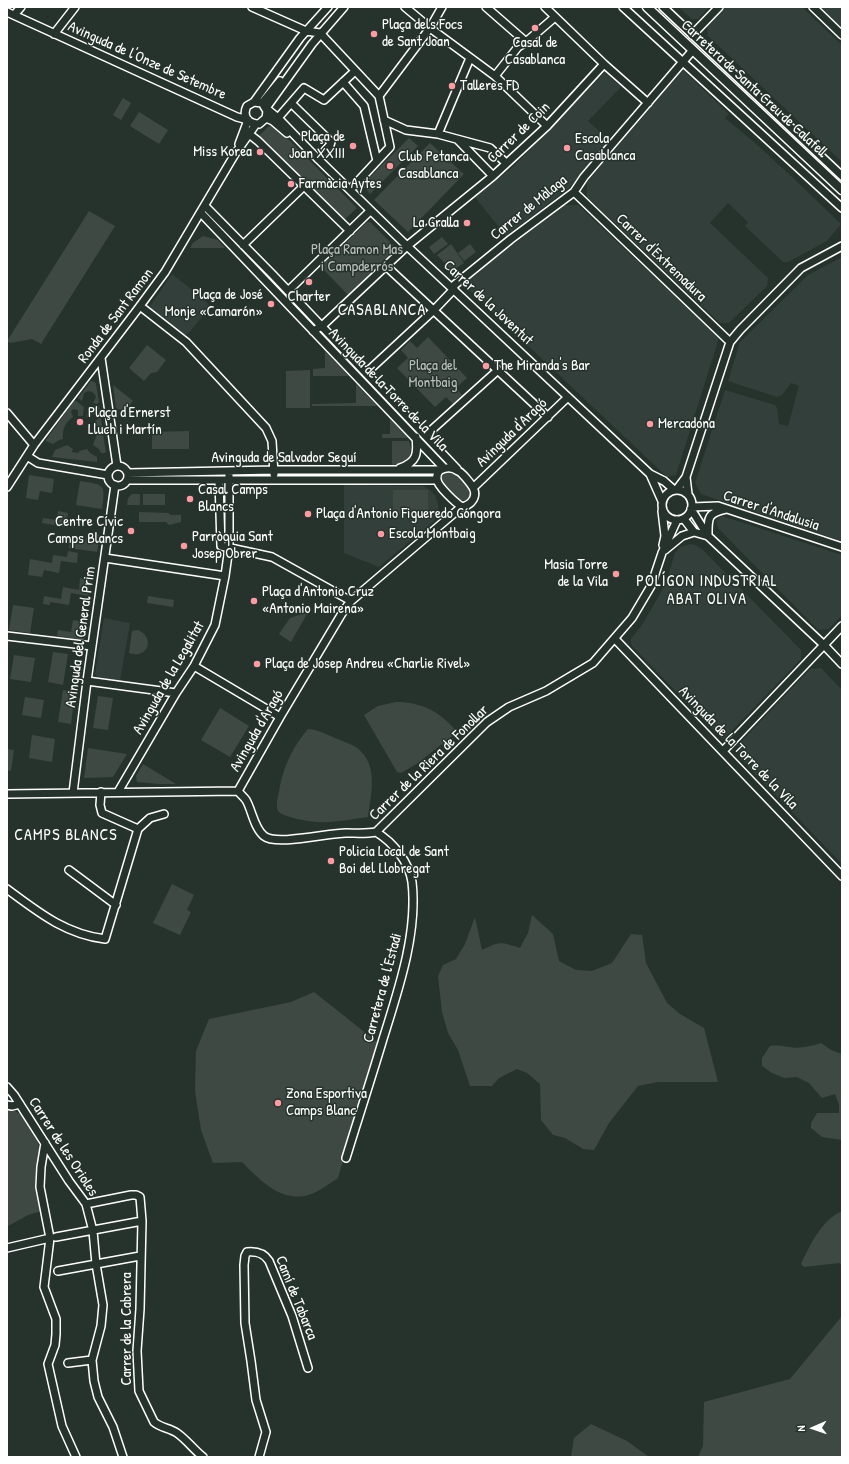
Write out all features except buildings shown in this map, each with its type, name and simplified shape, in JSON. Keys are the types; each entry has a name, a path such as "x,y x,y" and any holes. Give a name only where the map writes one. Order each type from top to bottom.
{"street":[{"path":"10,14 21,7"},
{"path":"54,34 75,7"},
{"path":"252,7 306,31 320,33 379,96 390,147 350,190"},
{"path":"266,118 268,114 262,105 265,87 306,31 328,7"},
{"path":"262,105 320,33 344,7"},
{"path":"405,7 430,28 495,76 548,126"},
{"path":"379,96 430,28 442,7"},
{"path":"486,7 526,42"},
{"path":"545,7 604,64 648,103"},
{"path":"623,7 842,208"},
{"name":"Carretera de Santa Creu de Calafell","path":"647,7 842,190"},
{"name":"Carretera de Santa Creu de Calafell","path":"663,7 842,176"},
{"path":"692,35 719,7"},
{"path":"813,7 842,35"},
{"name":"Avinguda de l'Onze de Setembre","path":"10,14 232,113 240,118 248,120"},
{"path":"495,76 518,47 555,17"},
{"name":"Carrer de Màlaga","path":"366,373 434,310 453,288 511,239 574,192 584,177 693,50"},
{"path":"438,134 470,58"},
{"name":"Carrer de Coin","path":"322,326 407,246 493,176 525,142 548,126 604,64"},
{"path":"262,105 281,80 294,67"},
{"path":"278,118 292,104 304,88 324,100 355,71"},
{"path":"265,87 281,80"},
{"path":"343,82 364,106 377,161"},
{"path":"256,124 248,120 246,116 246,109 249,104 262,105"},
{"path":"292,104 331,142 318,159"},
{"name":"Carrer de la Joventut","path":"262,105 278,118 370,211 650,474"},
{"name":"Avinguda de l'Onze de Setembre","path":"232,113 246,109"},
{"name":"Carrer de la Joventut","path":"266,118 273,121 309,150"},
{"name":"Ronda de Sant Ramon","path":"7,486 34,446 165,272 235,154 256,124 262,122 266,118"},
{"name":"Ronda de Sant Ramon","path":"235,154 248,120"},
{"path":"384,120 406,130 438,134 490,148 506,163"},
{"path":"249,134 350,231"},
{"path":"458,140 493,176"},
{"path":"243,245 304,186"},
{"name":"Carrer d'Extremadura","path":"574,192 730,342"},
{"name":"Avinguda de la Torre de la Vila","path":"203,210 224,227 273,275 474,487"},
{"name":"Avinguda de la Torre de la Vila","path":"203,210 219,232 416,437 442,469"},
{"path":"288,291 370,211"},
{"path":"219,232 224,227"},
{"path":"662,501 666,493 675,489 686,477 730,342 801,268 842,246"},
{"path":"386,266 548,417"},
{"path":"266,282 273,275"},
{"path":"140,306 186,342 265,427 272,441 274,480"},
{"name":"Avinguda de la Torre de la Vila","path":"313,331 322,326"},
{"path":"101,358 117,466"},
{"path":"426,436 498,370"},
{"name":"Avinguda d'Aragó","path":"474,487 568,397"},
{"path":"7,413 34,446"},
{"path":"396,470 404,467 416,456 416,437"},
{"path":"27,456 38,463 108,475"},
{"path":"117,466 125,468 128,476 120,486 110,482 108,475 110,470 117,466"},
{"name":"Avinguda de Salvador Seguí","path":"128,476 274,470 396,470 451,468 458,471"},
{"path":"442,469 438,474 438,483 459,505 469,504 472,501 475,495 474,487"},
{"name":"Avinguda de la Legalitat","path":"118,792 176,693 194,666 215,625 226,576 229,547 230,471"},
{"path":"650,474 664,481 675,489 683,490 688,494 691,499 692,508 708,536 824,645 842,664"},
{"path":"650,474 662,501 662,510 671,519 681,520 694,532 708,536"},
{"name":"Avinguda de Salvador Seguí","path":"128,476 219,480 437,480"},
{"path":"686,477 688,494"},
{"path":"219,480 220,546 272,557 351,601"},
{"name":"Avinguda del General Prim","path":"73,793 87,681 115,485"},
{"name":"Avinguda d'Aragó","path":"7,794 238,791 344,610 351,601 451,516 459,505"},
{"name":"Carrer d'Andalusia","path":"692,508 710,505 718,506 842,547"},
{"path":"681,520 689,514 692,508"},
{"path":"708,536 708,520 711,515 715,511 726,509"},
{"name":"Carrer de la Riera de Fonollar","path":"238,791 246,799 258,827 264,835 272,839 285,840 345,833 376,832 487,722 509,707 546,691 593,662 614,639 632,618 651,586 662,553 665,536 662,510"},
{"name":"Carrer de la Riera de Fonollar","path":"662,553 681,520"},
{"path":"662,553 682,536 694,532"},
{"path":"105,558 226,576"},
{"path":"723,751 842,626"},
{"path":"7,636 92,646"},
{"name":"Avinguda de la Torre de la Vila","path":"614,639 842,876"},
{"path":"194,666 280,717"},
{"path":"87,681 176,693"},
{"path":"101,792 100,810 102,814 138,830"},
{"path":"7,889 30,906 72,931 91,937 105,939 138,830 150,818 164,814"},
{"name":"Carretera de l'Estadi","path":"346,1158 394,1004 412,930 412,881 406,865 389,841 376,832"},
{"path":"70,870 116,904"},
{"name":"Carrer de les Orioles","path":"7,1087 14,1095 86,1204 93,1230 102,1305 101,1326 92,1360 94,1381 98,1397 113,1427 123,1457"},
{"path":"7,1105 12,1106 20,1104"},
{"path":"45,1143 41,1167 40,1187 53,1237 44,1287 56,1319 55,1345 49,1359 49,1368 64,1432 76,1457"},
{"name":"Carrer de la Cabrera","path":"86,1204 131,1195 139,1196 141,1201 142,1221 140,1256 140,1309 137,1351 140,1395 154,1422 177,1433 203,1457"},
{"path":"7,1248 53,1237 142,1221"},
{"name":"Camí de Tabarca","path":"259,1457 266,1432 256,1400 252,1361 245,1323 244,1265 245,1256 248,1252 259,1252 267,1257 292,1316 308,1368"},
{"path":"58,1271 140,1256"},
{"path":"68,1363 92,1360"}],"shaded area":[{"path":"678,7 709,7 698,19 692,19"},
{"path":"726,7 802,7 842,45 842,162 708,36 707,27"},
{"path":"820,7 842,7 842,28"},
{"path":"683,70 729,114 725,118 754,142 841,224 827,241 788,262 783,262 745,226 748,222 728,203 710,223 768,278 767,286 729,323 720,323 587,197 587,182"},
{"name":"Escola Casablanca","path":"605,72 621,87 588,121 609,140 569,188 506,236 475,197 514,166"},
{"path":"564,205 578,205 719,338 676,475 667,477 467,288 467,280"},
{"path":"842,257 841,541 701,494 695,483 725,390 775,405 777,408 779,424 788,426 799,386 791,383 782,395 777,397 728,381 740,342 808,275"},
{"path":"172,274 206,301 210,307 188,334 183,335 151,309 150,306"},
{"name":"Escola Montbaig","path":"344,485 423,486 435,495 438,504 438,513 433,522 379,567 344,553"},
{"path":"722,516 842,555 842,615 829,629 818,630 718,528 716,520"},
{"path":"690,544 702,549 801,650 801,659 723,740 632,646 631,642 631,639 642,625 659,596 667,579 675,553 680,547"},
{"path":"104,618 130,623 120,681 97,677 95,674"},
{"path":"821,668 842,690 842,864 738,756 738,745 810,669"}],"green space":[{"path":"123,98 131,103 121,120 113,115"},
{"path":"139,112 168,130 159,144 130,126"},
{"path":"272,123 357,208 344,220 259,136"},
{"name":"Club Petanca Casablanca","path":"409,138 418,146 370,194 362,185"},
{"path":"430,143 464,174 408,232 374,200"},
{"path":"89,211 115,226 41,344 32,339 10,343 7,341"},
{"name":"Plaça Ramon Mas i Campderrós","path":"367,222 370,222 394,246 395,249 348,295 321,267"},
{"path":"203,236 218,240 225,248 190,248 193,243"},
{"path":"442,237 448,244 434,254 429,247"},
{"path":"451,244 464,263 452,271 437,255"},
{"path":"470,244 476,252 464,261 458,253"},
{"name":"Plaça del Montbaig","path":"428,337 467,378 456,388 462,395 453,404 446,397 435,407 397,368 408,358 401,350 410,341 417,348"},
{"path":"147,345 166,360 157,372 151,373 144,381 129,368"},
{"path":"325,351 349,376 313,376 313,369 325,368"},
{"path":"310,370 310,408 286,408 286,371"},
{"path":"91,381 95,382 96,384 99,402 97,404 93,403 96,397 94,393 91,392 84,393 82,401 78,398"},
{"path":"356,384 378,406 312,406 312,404 356,403"},
{"path":"113,385 133,401 124,412 116,408"},
{"path":"74,401 84,407 83,416 78,416 78,410 73,409 71,412 73,417 65,426 63,439 53,444 46,441 46,440"},
{"path":"99,407 102,426 97,428 94,422 98,419 98,415 92,414 90,419 86,416 88,414 88,409"},
{"path":"390,419 408,438 382,438 382,434 390,434"},
{"path":"189,431 189,449 152,449 152,432"},
{"path":"97,434 103,434 105,453 101,453 99,449 93,445"},
{"path":"392,441 409,441 411,449 410,456 400,464 392,465"},
{"path":"67,445 73,449 72,452 79,453 79,451 87,449 90,453 97,457 97,462 52,457 55,450"},
{"path":"447,471 458,477 468,488 470,495 466,500 459,500 445,486 441,478"},
{"path":"29,475 54,479 52,493 40,491 38,500 26,498"},
{"path":"80,481 94,483 102,487 104,494 102,509 76,505"},
{"path":"393,490 428,490 428,514 393,514"},
{"path":"132,494 140,494 140,505 127,505 128,498"},
{"path":"143,494 165,494 165,505 143,505"},
{"path":"58,511 68,513 66,527 42,523 43,518 57,520"},
{"path":"139,512 181,515 181,522 169,525 166,522 139,522"},
{"path":"87,533 100,535 97,552 69,548 70,540 85,542"},
{"path":"68,551 78,553 77,563 61,561 59,573 44,570 42,577 28,575 30,559 52,563 53,555 67,557"},
{"path":"80,578 91,580 88,596 71,593 69,605 50,602 50,605 43,604 44,596 61,599 63,587 79,590"},
{"path":"148,596 174,600 173,607 147,603"},
{"path":"13,605 34,608 30,633 9,630"},
{"path":"307,614 291,642 279,634 290,618"},
{"path":"73,620 86,622 84,640 57,636 58,630 71,632"},
{"path":"138,630 147,638 147,647 145,651 141,653 129,653 132,631"},
{"path":"53,652 68,654 63,685 48,682"},
{"path":"14,655 35,658 31,682 10,679"},
{"path":"63,690 75,692 71,724 58,722"},
{"path":"98,696 113,698 108,730 93,728"},
{"path":"25,697 44,700 41,718 22,715"},
{"path":"396,702 405,702 423,706 438,714 457,732 418,763 401,773 397,772 364,715 378,706"},
{"path":"220,708 249,726 230,757 201,740"},
{"path":"308,729 320,732 351,745 357,748 364,755 371,771 372,780 368,817 315,822 290,817 278,811 278,798 284,770 294,749"},
{"path":"32,735 55,739 52,762 29,758"},
{"path":"88,748 127,754 113,777 84,778"},
{"path":"7,749 14,750 11,771 7,770"},
{"path":"143,764 176,784 137,782 136,776"},
{"path":"172,884 194,895 187,910 191,912 180,935 153,923"},
{"path":"532,915 553,934 559,961 576,970 592,971 612,963 631,934 642,935 646,963 667,1003 680,1014 704,1028 718,1082 658,1082 638,1086 609,1123 594,1150 583,1149 565,1138 553,1135 541,1120 540,1084 527,1073 517,1069 499,1078 492,1086 470,1086 458,1050 448,1033 442,1012 438,976 443,965 456,959 465,944 475,917 482,950 501,943 520,948 528,933"},
{"name":"Zona Esportiva Camps Blanc","path":"314,992 377,1042 338,1178 314,1193 303,1196 293,1196 283,1194 265,1184 242,1162 213,1163 201,1130 195,1091 196,1051 209,1019 291,1002"},
{"path":"821,1043 831,1050 842,1054 842,1140 822,1137 811,1128 811,1123 817,1113 839,1113 839,1105 835,1094 822,1098 809,1083 797,1077 784,1078 772,1073 762,1066 762,1058 770,1046 793,1048"},
{"path":"7,1108 21,1114 37,1139 40,1153 42,1211 28,1215 8,1226 7,1226"},
{"path":"842,1211 842,1265 839,1263 804,1267 801,1264 817,1233 828,1221"},
{"path":"842,1316 842,1457 698,1457 703,1446 704,1402 790,1379"},
{"path":"591,1424 627,1441 649,1457 571,1457 574,1438"}],"place":[{"name":"Casal de Casablanca","path":"535,28"},
{"name":"Plaça dels Focs de Sant Joan","path":"374,34"},
{"name":"Talleres FD","path":"452,86"},
{"name":"Plaça de Joan XXIII","path":"353,146"},
{"name":"Escola Casablanca","path":"567,148"},
{"name":"Miss Korea","path":"260,152"},
{"name":"Club Petanca Casablanca","path":"390,166"},
{"name":"Farmàcia Aytes","path":"291,184"},
{"name":"La Gralla","path":"467,223"},
{"name":"Charter","path":"309,282"},
{"name":"Plaça de José Monje «Camarón»","path":"271,304"},
{"name":"The Miranda's Bar","path":"486,366"},
{"name":"Plaça d'Ernerst Lluch i Martín","path":"80,422"},
{"name":"Mercadona","path":"650,424"},
{"name":"Casal Camps Blancs","path":"190,499"},
{"name":"Plaça d'Antonio Figueredo Góngora","path":"308,514"},
{"name":"Centre Cívic Camps Blancs","path":"131,531"},
{"name":"Escola Montbaig","path":"381,534"},
{"name":"Parròquia Sant Josep Obrer","path":"184,546"},
{"name":"Masia Torre de la Vila","path":"616,574"},
{"name":"Plaça d'Antonio Cruz «Antonio Mairena»","path":"254,601"},
{"name":"Plaça de Josep Andreu «Charlie Rivel»","path":"257,664"},
{"name":"Policia Local de Sant Boi del Llobregat","path":"331,861"},
{"name":"Zona Esportiva Camps Blanc","path":"278,1103"}],"district":[{"name":"CASABLANCA","path":"382,311"},
{"name":"POLÍGON INDUSTRIAL ABAT OLIVA","path":"707,591"},
{"name":"CAMPS BLANCS","path":"66,836"}]}
